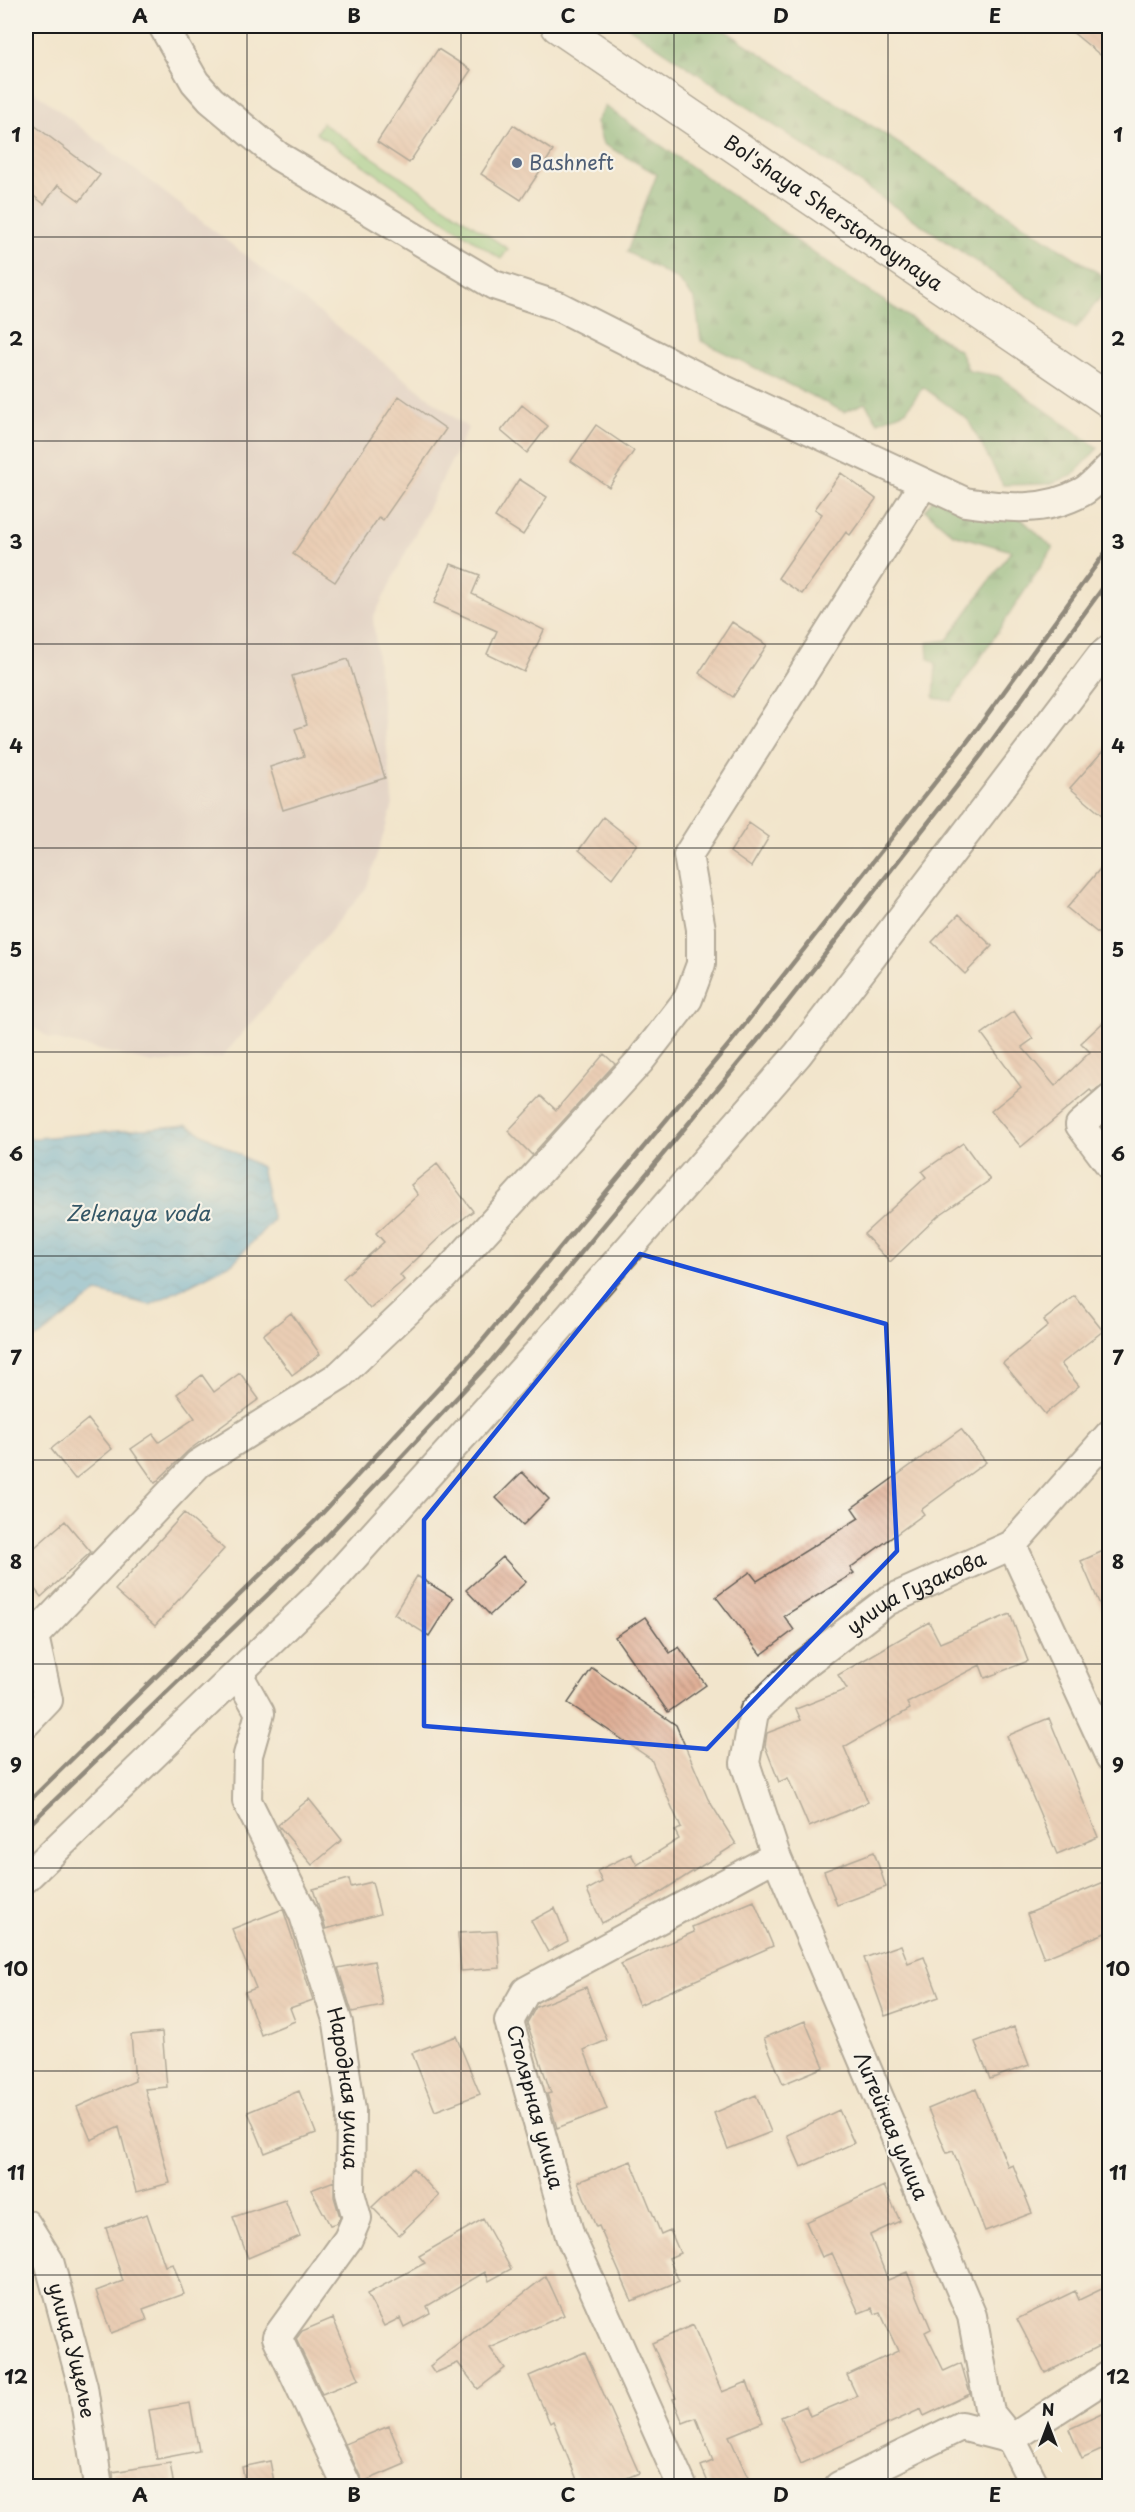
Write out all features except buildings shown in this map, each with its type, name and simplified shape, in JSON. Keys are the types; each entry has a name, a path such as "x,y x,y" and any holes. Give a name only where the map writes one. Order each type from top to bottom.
{"street":[{"path":"163,26 195,82 278,156 494,285 558,306 720,388 965,502 1004,507 1045,507 1083,492 1110,467"},
{"name":"Bol'shaya Sherstomoynaya","path":"558,26 1110,401"},
{"path":"26,1723 48,1700 34,1636 198,1464 340,1375 444,1276 640,1061 688,999 701,964 701,929 688,855 924,483"},
{"path":"26,1878 323,1591 543,1347 798,1054 1101,656 1110,649"},
{"path":"1110,1099 1080,1125 1110,1165"},
{"name":"улица Гузакова","path":"745,1762 754,1712 798,1669 887,1601 1012,1545 1110,1434"},
{"path":"1012,1545 1110,1756"},
{"name":"Народная улица","path":"238,1674 260,1713 248,1755 247,1801 304,1915 338,2023 351,2110 350,2193 357,2218 348,2239 277,2337 347,2487"},
{"name":"Литейная улица","path":"745,1762 776,1856 972,2316 990,2413 1011,2439 1035,2487"},
{"name":"Столярная улица","path":"682,2487 570,2236 509,2020 526,1991 776,1856"},
{"name":"улица Ущелье","path":"26,2224 49,2261 83,2387 98,2487"},
{"path":"839,2487 961,2426 1011,2439 1110,2375"}],"highlighted area":[{"path":"640,1254 886,1324 897,1551 707,1749 424,1726 424,1520"}],"shaded area":[{"path":"26,85 468,428 373,618 393,805 366,889 222,1057 153,1063 49,1038 26,1022"}],"green space":[{"path":"627,26 718,26 1109,280 1109,286 1076,329"},
{"path":"605,106 849,278 960,351 969,371 998,376 1098,448 1072,476 1049,484 1003,485 968,420 923,387 906,411 878,422 865,403 844,412 701,341 695,300 678,280 627,252 657,174 603,144 596,122"},
{"path":"322,123 508,249 501,259 316,133"},
{"path":"937,493 1016,514 1053,548 952,701 934,698 936,664 928,658 927,643 947,640 1011,551 953,534 925,510"}],"water":[{"name":"Zelenaya voda","path":"187,1125 261,1167 273,1220 233,1263 150,1305 97,1292 40,1336 26,1343 26,1139"}],"railway":[{"path":"26,1804 316,1520 479,1345 731,1042 974,733 1110,546"},
{"path":"26,1828 320,1544 492,1360 757,1041 982,754 1110,578"}],"place":[{"name":"Bashneft","path":"517,163"}]}
